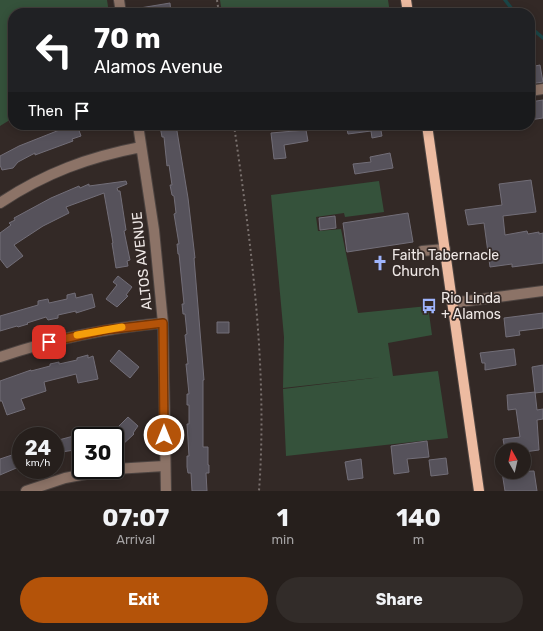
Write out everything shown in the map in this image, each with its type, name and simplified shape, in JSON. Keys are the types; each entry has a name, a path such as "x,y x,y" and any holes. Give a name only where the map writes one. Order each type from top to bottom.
{"main road":[{"path":"428,130 479,491"}],"street":[{"name":"ALTOS AVENUE","path":"139,130 157,259 163,323 164,466 166,491"},
{"path":"0,203 36,181 68,167 112,153 142,147"},
{"path":"422,251 445,249"},
{"path":"452,303 543,291"},
{"path":"0,357 64,338 105,330 163,323"},
{"path":"124,468 164,466"},
{"path":"26,491 72,477"}],"path":[{"path":"235,130 247,221 257,318 261,417 259,491"}],"green space":[{"path":"0,0 107,0 108,8 8,8 8,121 0,126"},
{"path":"220,0 388,0 389,8 221,8"},
{"path":"379,181 384,212 345,217 344,213 316,217 318,231 341,229 358,313 428,306 432,335 388,343 393,376 438,371 448,438 286,456 283,389 382,377 283,388 284,337 271,195"}],"building":[{"path":"170,3 170,8 140,8"},
{"path":"540,65 543,82 535,83 535,66"},
{"path":"543,100 543,118 535,119 535,101"},
{"path":"59,130 79,130 81,136 72,139 73,141 35,155 35,153 18,162 13,168 2,170 0,165 0,156 19,146"},
{"path":"161,130 177,130 188,198 195,258 204,380 203,447 208,447 209,473 206,473 207,491 192,491 191,473 188,473 187,467 187,456 189,456 187,424 189,424 189,405 187,405 187,394 189,394 185,335 187,334 185,314 183,314 182,304 184,304 177,244 179,244 174,214 176,213 174,196 172,195 170,185 172,185 169,165 167,166 164,137 162,137"},
{"path":"306,130 308,141 284,145 286,158 274,159 271,133"},
{"path":"347,130 381,130 382,136 372,138 371,131 348,134"},
{"path":"390,153 393,168 355,174 353,164 371,162 370,157"},
{"path":"531,180 536,212 503,216 505,235 527,231 528,234 539,232 539,234 543,233 543,263 512,267 512,264 490,267 484,223 468,225 465,210 502,205 499,184"},
{"path":"126,181 127,184 117,188 118,191 120,191 126,230 124,231 130,260 127,261 128,266 116,268 104,193 66,207 69,213 43,226 14,245 23,256 7,268 0,259 0,233 11,225 9,223 15,220 14,218 51,198 79,186 80,188 89,184 89,186"},
{"path":"408,213 413,242 347,252 343,223"},
{"path":"335,216 336,228 320,230 319,218"},
{"path":"118,276 132,287 126,295 128,296 117,307 106,299 117,285 113,282"},
{"path":"75,293 76,298 92,294 95,307 76,313 76,311 58,315 58,318 48,320 46,317 27,323 28,324 0,331 0,316 38,305 38,301 48,299 49,303 67,299 67,295"},
{"path":"543,313 543,328 519,331 520,335 506,337 504,318"},
{"path":"217,322 229,322 229,333 217,333"},
{"path":"514,349 516,365 485,370 485,363 482,363 480,353"},
{"path":"119,350 139,367 130,378 110,361"},
{"path":"88,355 88,358 93,356 98,379 78,383 76,374 44,382 46,391 21,399 25,409 7,415 2,401 0,401 0,381 31,370 50,366 50,364 59,362 59,364 77,360 77,358"},
{"path":"543,365 543,392 535,393 532,367"},
{"path":"535,392 537,410 543,409 543,419 537,420 539,450 531,451 531,443 504,443 503,439 520,437 516,409 508,410 507,395"},
{"path":"128,417 138,426 133,433 134,434 124,443 124,427 118,427"},
{"path":"72,436 72,450 64,452 64,439"},
{"path":"427,441 429,457 407,459 409,472 394,474 391,446"},
{"path":"12,455 12,470 0,475 0,459"},
{"path":"446,458 448,474 431,476 429,460"},
{"path":"361,459 363,478 348,480 345,462"},
{"path":"531,471 534,471 537,491 505,491 503,479 531,479"}],"waterway":[{"path":"505,0 511,8"},
{"path":"535,31 543,38"}],"slow traffic":[{"path":"77,335 122,327"}],"place":[{"name":"Faith Tabernacle Church","path":"380,263"},
{"name":"Rio Linda + Alamos","path":"429,306"}],"route":[{"path":"49,342 105,330 136,325 163,323 164,435"}]}
